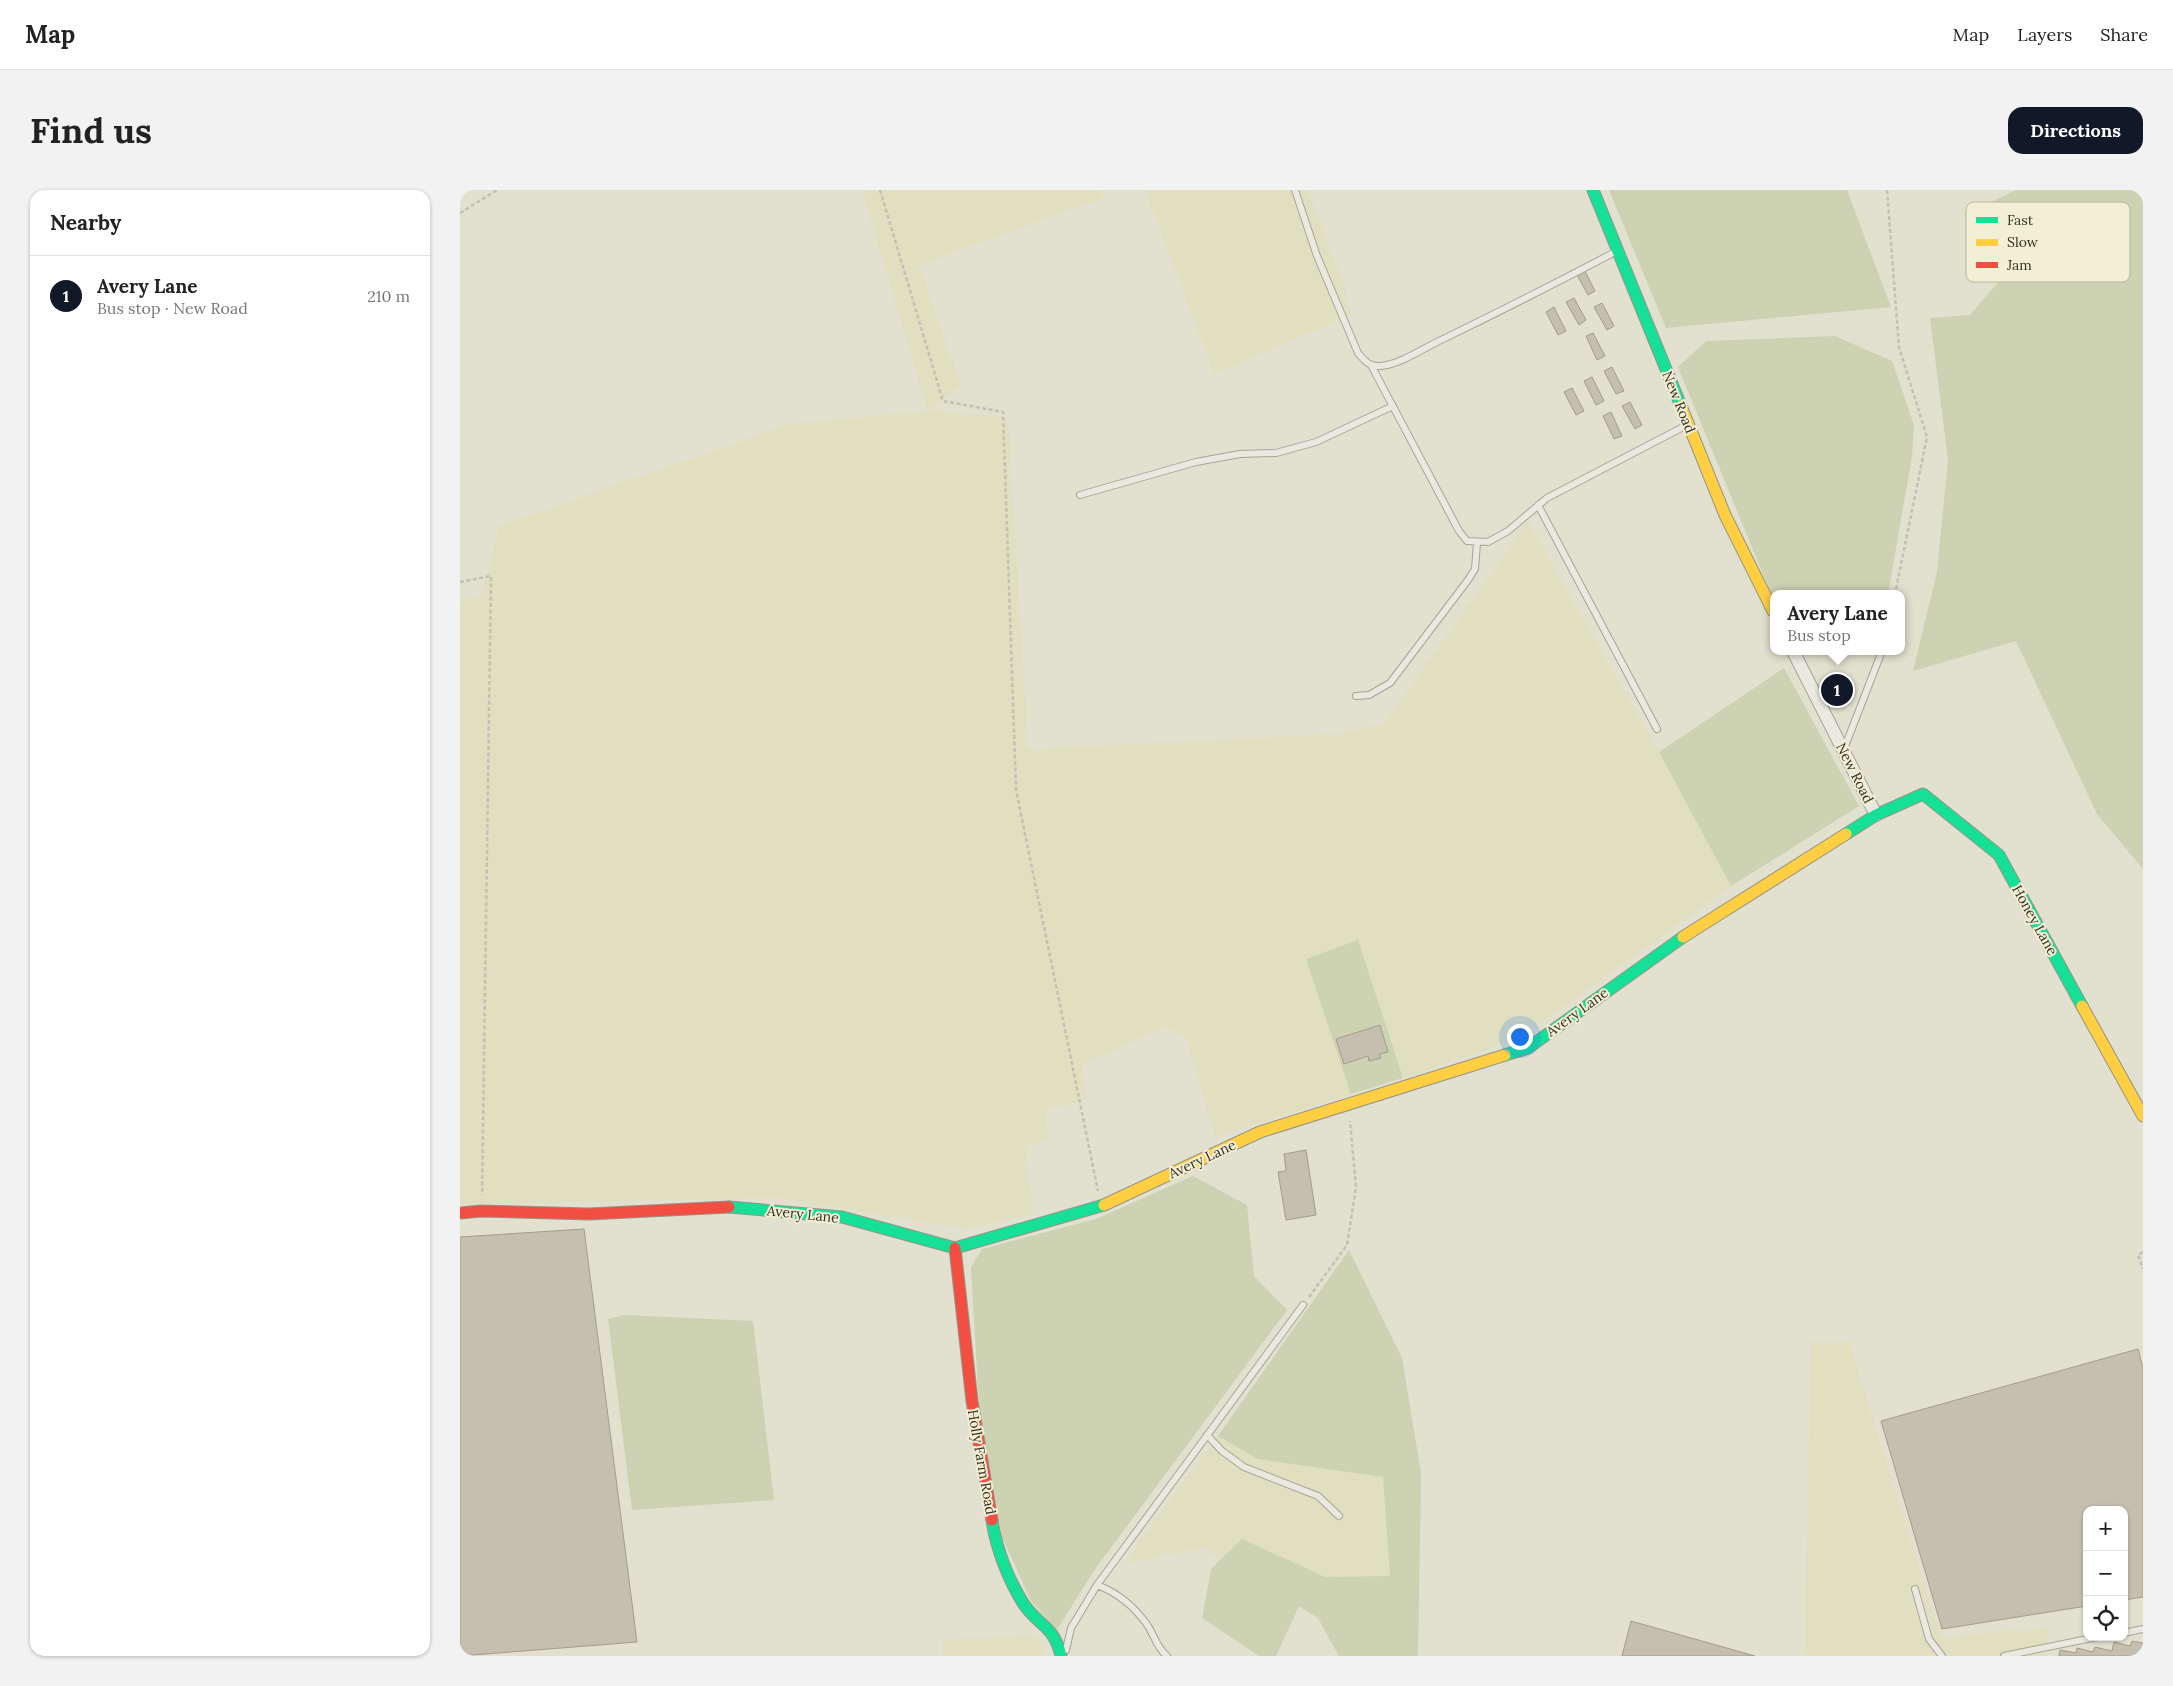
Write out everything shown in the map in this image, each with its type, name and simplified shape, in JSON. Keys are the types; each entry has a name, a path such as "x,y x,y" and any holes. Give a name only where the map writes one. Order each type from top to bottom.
{"street":[{"name":"New Road","path":"1593,190 1725,515 1770,605"},
{"name":"New Road","path":"1796,655 1876,815"},
{"name":"Honey Lane","path":"1876,815 1923,794 1999,855 2143,1116"},
{"name":"Avery Lane","path":"460,1213 482,1211 589,1214 728,1207 842,1217 955,1248 1101,1206 1260,1132 1528,1048 1664,949 1876,815"},
{"name":"Holly Farm Road","path":"955,1248 972,1401 994,1533 1010,1578 1024,1605 1057,1640 1063,1656"}],"lane":[{"path":"1295,190 1317,256 1358,353 1364,362 1372,365 1380,366 1391,363 1417,352 1516,304 1618,251"},
{"path":"1372,365 1458,531 1467,541 1477,543 1488,542 1508,531 1548,498 1688,424"},
{"path":"1080,495 1196,462 1240,454 1276,453 1316,442 1393,406"},
{"path":"1538,506 1657,729"},
{"path":"1356,696 1369,695 1390,683 1468,580 1474,569 1477,543"},
{"path":"1843,750 1880,655"},
{"path":"1063,1656 1071,1628 1097,1585 1303,1305"},
{"path":"1207,1435 1222,1451 1244,1467 1318,1496 1339,1516"},
{"path":"1097,1585 1115,1592 1131,1606 1149,1627 1156,1644 1167,1656"},
{"path":"1915,1589 1929,1639 1942,1656"},
{"path":"2128,1631 2143,1629"},
{"path":"2004,1656 2083,1640"}],"path":[{"path":"460,213 497,190"},
{"path":"880,190 943,400 1003,412 1016,790 1101,1206"},
{"path":"1887,190 1899,347 1927,437 1896,590"},
{"path":"460,582 491,576 482,1211"},
{"path":"1303,1305 1347,1245 1356,1187 1348,1104"},
{"path":"2143,1252 2138,1255 2143,1269"}],"green space":[{"path":"862,190 1101,190 1104,198 919,265 961,386 929,411 1008,417 1028,749 1337,734 1384,724 1528,522 1659,752 1731,886 1521,1037 1403,1078 1358,941 1307,958 1351,1094 1215,1137 1186,1037 1165,1027 1082,1065 1086,1100 1045,1109 1048,1140 1025,1146 1033,1214 967,1229 779,1198 460,1204 460,602 481,597 499,526 790,424 928,411"},
{"path":"1145,190 1308,190 1343,283 1351,315 1214,374"},
{"path":"1609,190 1847,190 1891,307 1666,328"},
{"path":"2016,190 2143,190 2143,869 2097,814 2016,641 1913,671 1937,572 1948,460 1930,318 1970,315 1998,282 2130,282 2130,202 1991,202"},
{"path":"1835,336 1892,361 1914,425 1912,456 1889,590 1770,591 1678,367 1706,341"},
{"path":"1784,668 1859,806 1731,886 1659,752"},
{"path":"1358,940 1403,1078 1351,1094 1306,959","holes":["1379,1025 1388,1051 1379,1054 1380,1058 1370,1061 1368,1056 1344,1064 1336,1039"]},
{"path":"1193,1176 1247,1205 1254,1276 1287,1310 1093,1572 1057,1630 1031,1601 1002,1537 979,1407 971,1267 982,1249 1096,1219"},
{"path":"1349,1250 1402,1358 1421,1473 1418,1656 1339,1656 1318,1618 1299,1606 1276,1656 1259,1656 1202,1618 1211,1569 1242,1539 1325,1577 1390,1576 1383,1477 1258,1459 1218,1436"},
{"path":"623,1315 753,1321 774,1500 632,1510 608,1319"},
{"path":"1811,1342 1849,1342 1941,1638 2050,1627 2045,1656 1817,1656 1805,1653"},
{"path":"1218,1436 1258,1459 1383,1477 1390,1576 1325,1577 1242,1540 1221,1559 1201,1547 1127,1564 1143,1537"},
{"path":"1037,1635 1045,1656 943,1656 943,1640"}],"building":[{"path":"1584,269 1595,291 1588,295 1576,273"},
{"path":"1574,298 1586,320 1579,325 1566,302"},
{"path":"1602,303 1614,326 1607,330 1594,307"},
{"path":"1554,307 1566,331 1558,335 1546,312"},
{"path":"1593,333 1605,356 1597,360 1586,336"},
{"path":"1612,367 1624,391 1616,394 1604,371"},
{"path":"1592,377 1604,401 1596,405 1584,381"},
{"path":"1572,388 1584,411 1576,415 1564,392"},
{"path":"1630,402 1642,425 1635,429 1622,406"},
{"path":"1611,412 1622,436 1614,439 1603,416"},
{"path":"1380,1025 1388,1052 1379,1054 1381,1058 1369,1061 1368,1056 1344,1064 1336,1039"},
{"path":"1306,1150 1316,1215 1286,1220 1278,1172 1286,1171 1284,1154"},
{"path":"584,1229 637,1642 460,1656 460,1237"},
{"path":"2138,1349 2143,1368 2143,1597 2128,1599 2128,1506 2083,1506 2083,1607 1942,1629 1881,1421"},
{"path":"1631,1621 1755,1656 1622,1656"},
{"path":"2132,1641 2143,1643 2143,1656 2059,1656 2060,1650 2076,1653 2077,1648 2093,1652 2095,1647 2112,1651 2114,1642 2130,1646"}],"traffic: fast":[{"path":"1593,190 1681,406"},
{"path":"1846,834 1876,815 1923,794 1999,855 2082,1006"},
{"path":"1505,1055 1528,1048 1683,937"},
{"path":"729,1207 842,1217 955,1248 1104,1205"},
{"path":"992,1520 1003,1563 1012,1584 1029,1611 1050,1632 1061,1656"}],"traffic: slow":[{"path":"1681,406 1725,515 1770,605"},
{"path":"1683,937 1846,834"},
{"path":"2082,1006 2143,1116"},
{"path":"1104,1205 1260,1132 1505,1055"}],"traffic: jam":[{"path":"460,1213 481,1211 589,1214 729,1207"},
{"path":"955,1248 972,1401 992,1520"}],"place":[{"name":"Avery Lane","path":"1837,690"}]}
